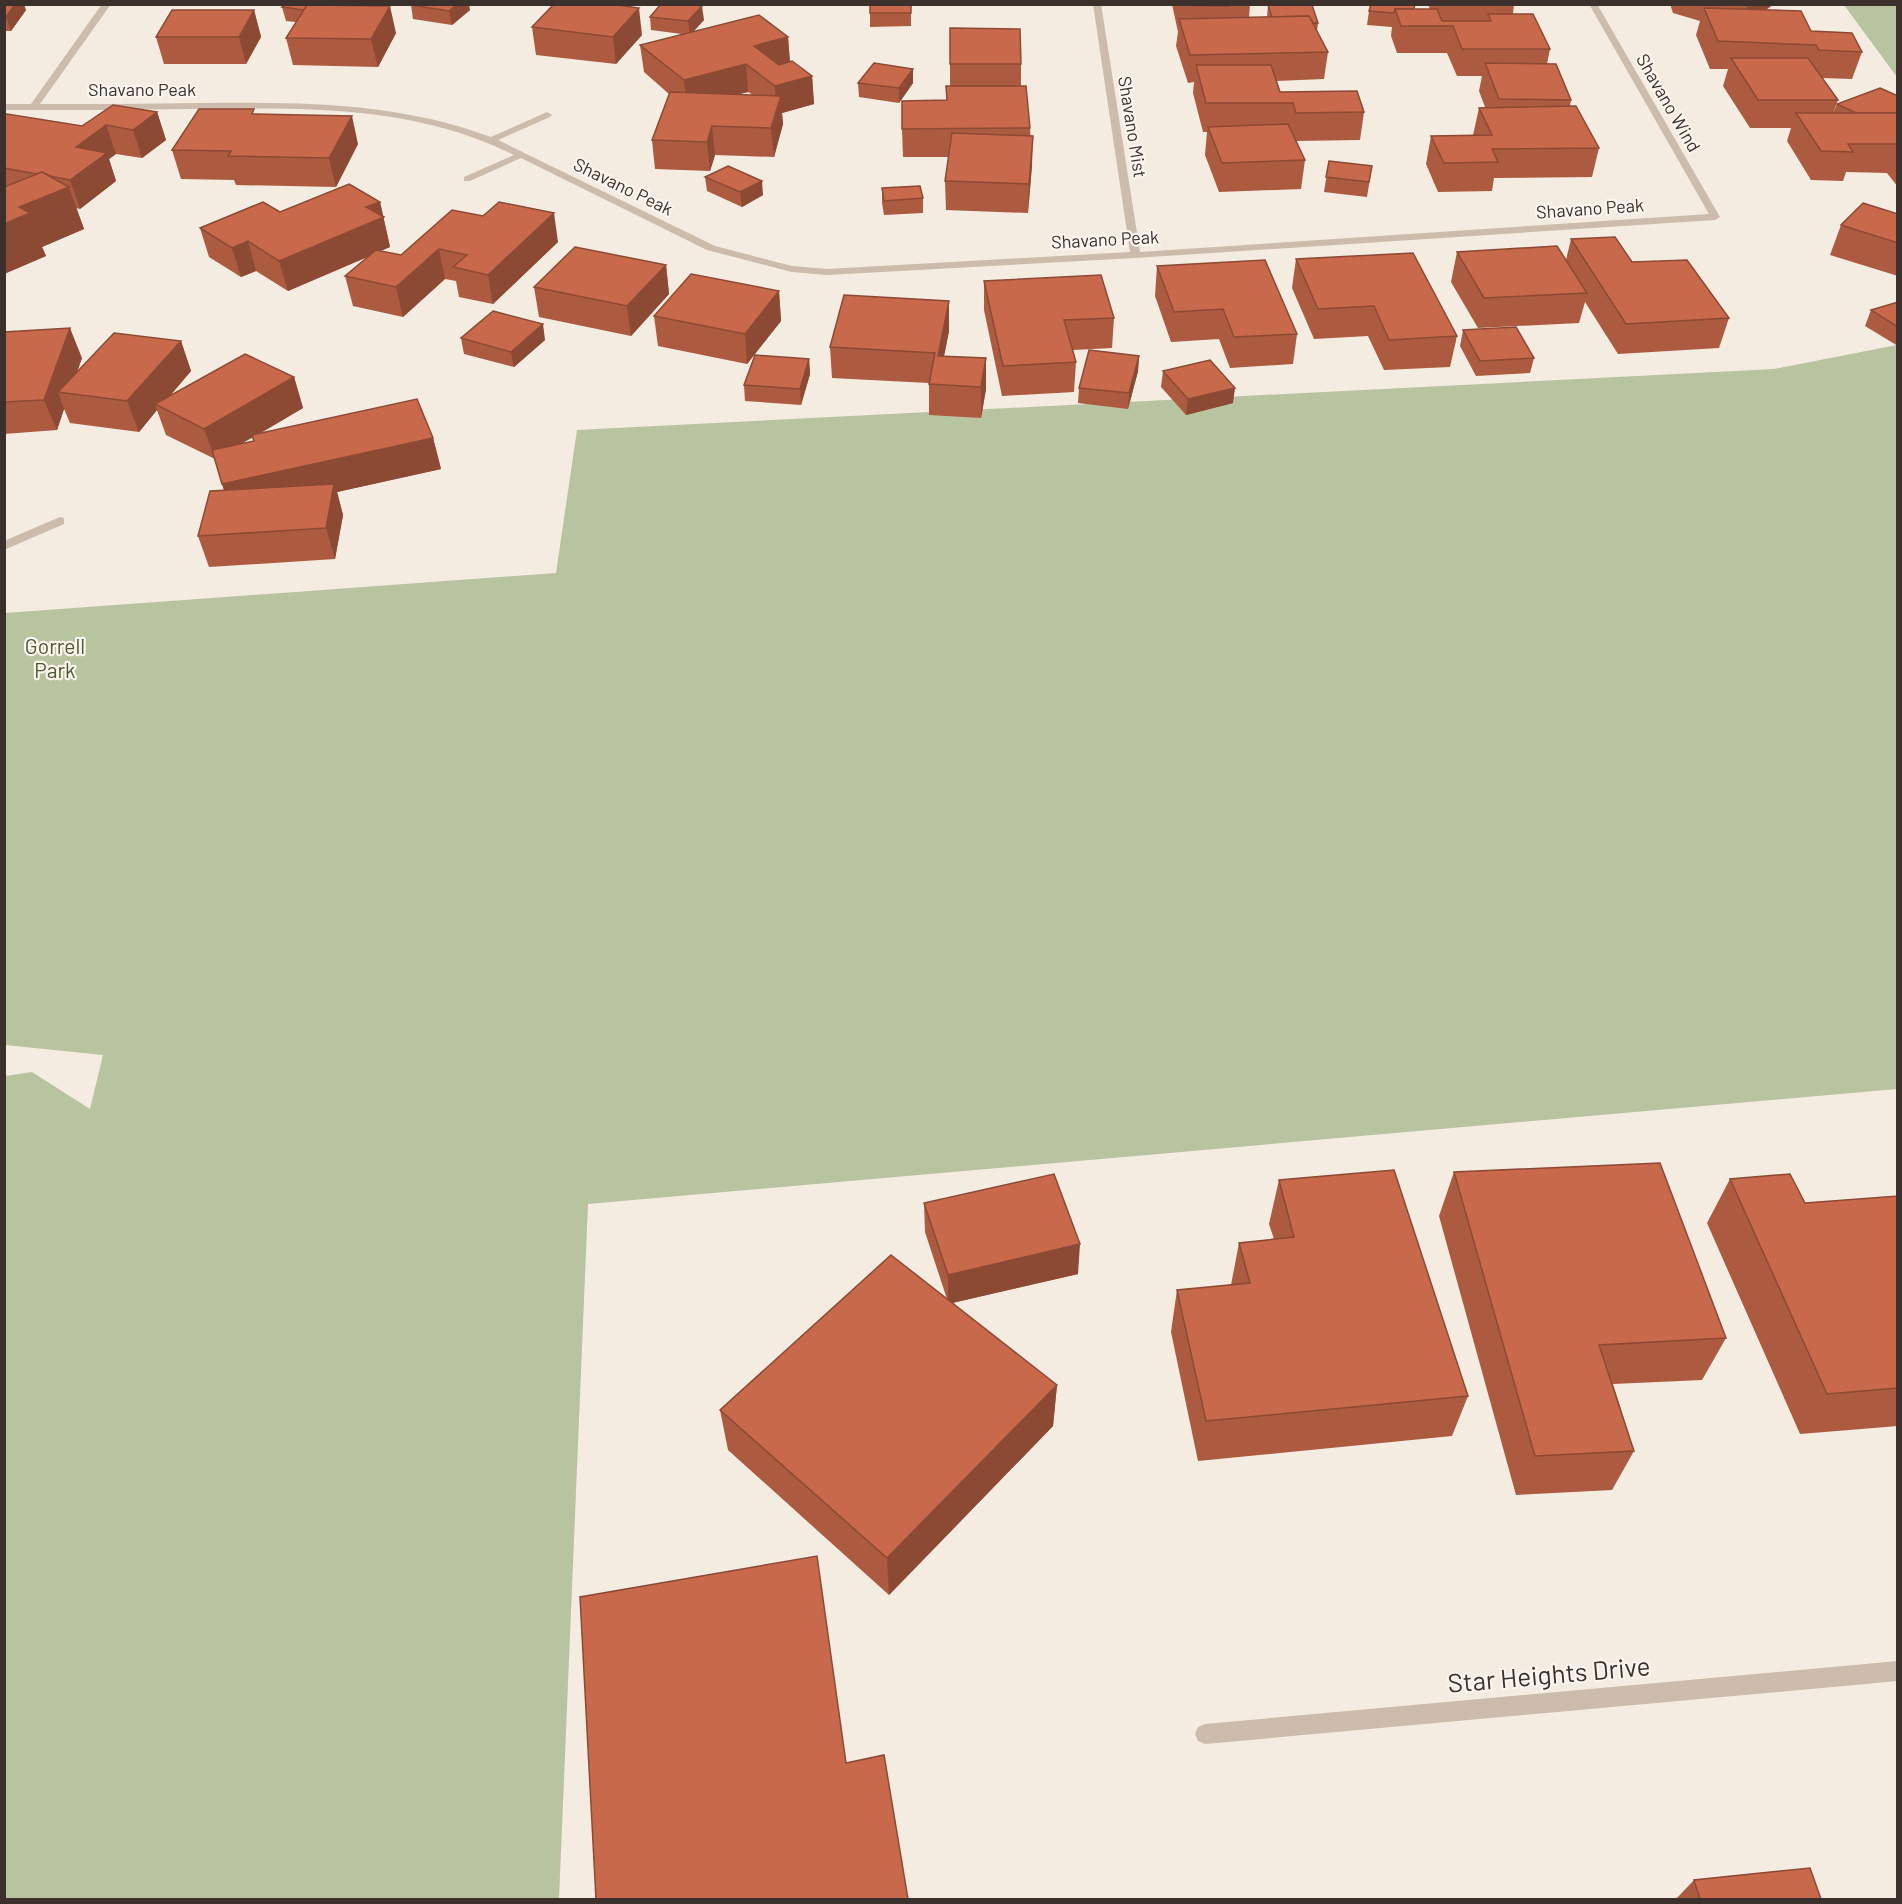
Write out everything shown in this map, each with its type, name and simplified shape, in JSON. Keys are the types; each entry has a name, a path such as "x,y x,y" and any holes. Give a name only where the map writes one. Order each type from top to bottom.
{"street":[{"path":"34,107 106,4"},
{"name":"Shavano Mist","path":"1097,4 1135,255"},
{"name":"Shavano Wind","path":"1593,4 1715,217"},
{"name":"Shavano Peak","path":"4,107 309,106 367,109 420,116 466,129 491,140 711,248 792,269 827,272 1135,255 1715,217"},
{"path":"491,140 547,115"},
{"path":"467,179 521,155"},
{"path":"4,546 60,520"},
{"name":"Star Heights Drive","path":"1205,1734 1898,1671"}],"green space":[{"path":"1844,5 1897,5 1897,77"},
{"name":"Gorrell Park","path":"1897,345 1897,1089 588,1204 559,1899 5,1900 5,1076 32,1072 90,1109 103,1055 5,1045 5,613 556,573 577,430 1774,369"}],"building":[{"path":"4,4 15,4 6,17 4,17"},
{"path":"286,4 337,4 307,5 304,10 282,7"},
{"path":"412,4 457,4 449,11"},
{"path":"554,4 610,4 639,8 613,37 532,27"},
{"path":"661,4 702,6 688,21 650,17"},
{"path":"870,4 911,4 911,13 870,13"},
{"path":"1229,4 1229,6 1180,5"},
{"path":"1371,4 1415,4 1414,9 1395,9 1394,13 1369,11"},
{"path":"307,5 390,6 371,39 286,38"},
{"path":"1268,5 1312,5 1318,23 1313,23 1309,16 1272,17"},
{"path":"1704,8 1801,11 1811,31 1852,33 1862,52 1819,50 1816,45 1718,41"},
{"path":"1395,9 1437,9 1442,21 1491,21 1488,14 1533,14 1550,49 1462,49 1453,26 1401,26"},
{"path":"172,10 254,10 239,37 156,37"},
{"path":"759,15 788,37 754,46 779,65 792,61 812,76 775,86 746,64 684,80 640,45"},
{"path":"1309,16 1328,52 1190,55 1179,19"},
{"path":"950,28 1020,29 1021,64 950,64"},
{"path":"1731,58 1808,58 1838,100 1758,100"},
{"path":"874,63 913,69 899,88 858,83"},
{"path":"1485,63 1556,64 1571,100 1499,99"},
{"path":"1196,65 1271,65 1280,92 1357,91 1364,112 1296,113 1293,103 1206,103"},
{"path":"946,86 1026,86 1030,128 902,129 902,101 947,100"},
{"path":"1880,88 1898,96 1898,113 1856,113 1837,104"},
{"path":"670,92 781,96 771,128 712,126 707,142 652,140"},
{"path":"113,105 157,112 133,130 106,125 76,147 107,153 70,180 42,172 37,174 4,168 4,116 7,114 82,126"},
{"path":"1576,106 1599,148 1492,149 1498,162 1444,163 1431,136 1492,135 1479,108"},
{"path":"199,109 254,109 252,114 352,116 329,158 228,156 231,151 172,150"},
{"path":"1796,113 1898,113 1898,144 1848,144 1853,152 1821,151"},
{"path":"1288,124 1305,160 1222,163 1208,127"},
{"path":"952,133 1033,136 1029,184 945,181"},
{"path":"1329,161 1372,166 1369,182 1326,177"},
{"path":"728,166 762,181 740,192 705,177"},
{"path":"42,172 69,187 19,207 30,213 4,224 4,187"},
{"path":"349,184 380,202 366,207 384,217 279,261 248,241 232,248 200,228 263,202 280,212"},
{"path":"920,186 923,198 884,201 882,188"},
{"path":"499,202 554,213 488,275 453,267 467,255 439,249 396,287 345,276 376,250 401,255 452,210 483,216"},
{"path":"1863,203 1898,214 1898,243 1841,225"},
{"path":"1615,237 1632,262 1687,260 1729,318 1626,324 1571,239"},
{"path":"1557,246 1587,293 1484,298 1457,252"},
{"path":"575,247 666,265 627,306 534,287"},
{"path":"1413,253 1457,336 1389,340 1374,306 1318,309 1296,259"},
{"path":"1265,260 1297,334 1234,337 1223,309 1174,312 1157,266"},
{"path":"691,274 779,291 745,334 654,316"},
{"path":"1101,275 1114,318 1064,320 1076,362 1003,366 984,281"},
{"path":"844,295 949,301 938,356 986,358 981,387 929,384 935,353 830,347"},
{"path":"1898,302 1898,327 1871,310"},
{"path":"493,311 543,324 511,352 461,338"},
{"path":"1516,327 1534,358 1480,361 1463,330"},
{"path":"70,328 44,400 4,402 4,332"},
{"path":"114,333 181,341 127,401 58,392"},
{"path":"1089,350 1139,356 1129,393 1079,388"},
{"path":"245,354 294,377 204,429 155,404"},
{"path":"755,355 809,359 800,389 744,385"},
{"path":"1210,360 1235,388 1188,399 1163,371"},
{"path":"417,399 433,438 222,484 212,450 254,441 252,435"},
{"path":"334,484 326,528 198,536 210,491"},
{"path":"1660,1163 1726,1338 1599,1345 1634,1451 1535,1456 1454,1172"},
{"path":"1394,1170 1468,1396 1206,1421 1177,1290 1250,1283 1239,1243 1294,1237 1279,1180"},
{"path":"1054,1174 1080,1244 948,1275 924,1203"},
{"path":"1790,1174 1805,1203 1898,1196 1898,1388 1827,1394 1730,1179"},
{"path":"891,1255 1057,1385 887,1558 720,1410"},
{"path":"817,1556 846,1763 884,1755 908,1899 596,1899 580,1597"},
{"path":"1810,1868 1821,1899 1700,1899 1694,1880"}]}
